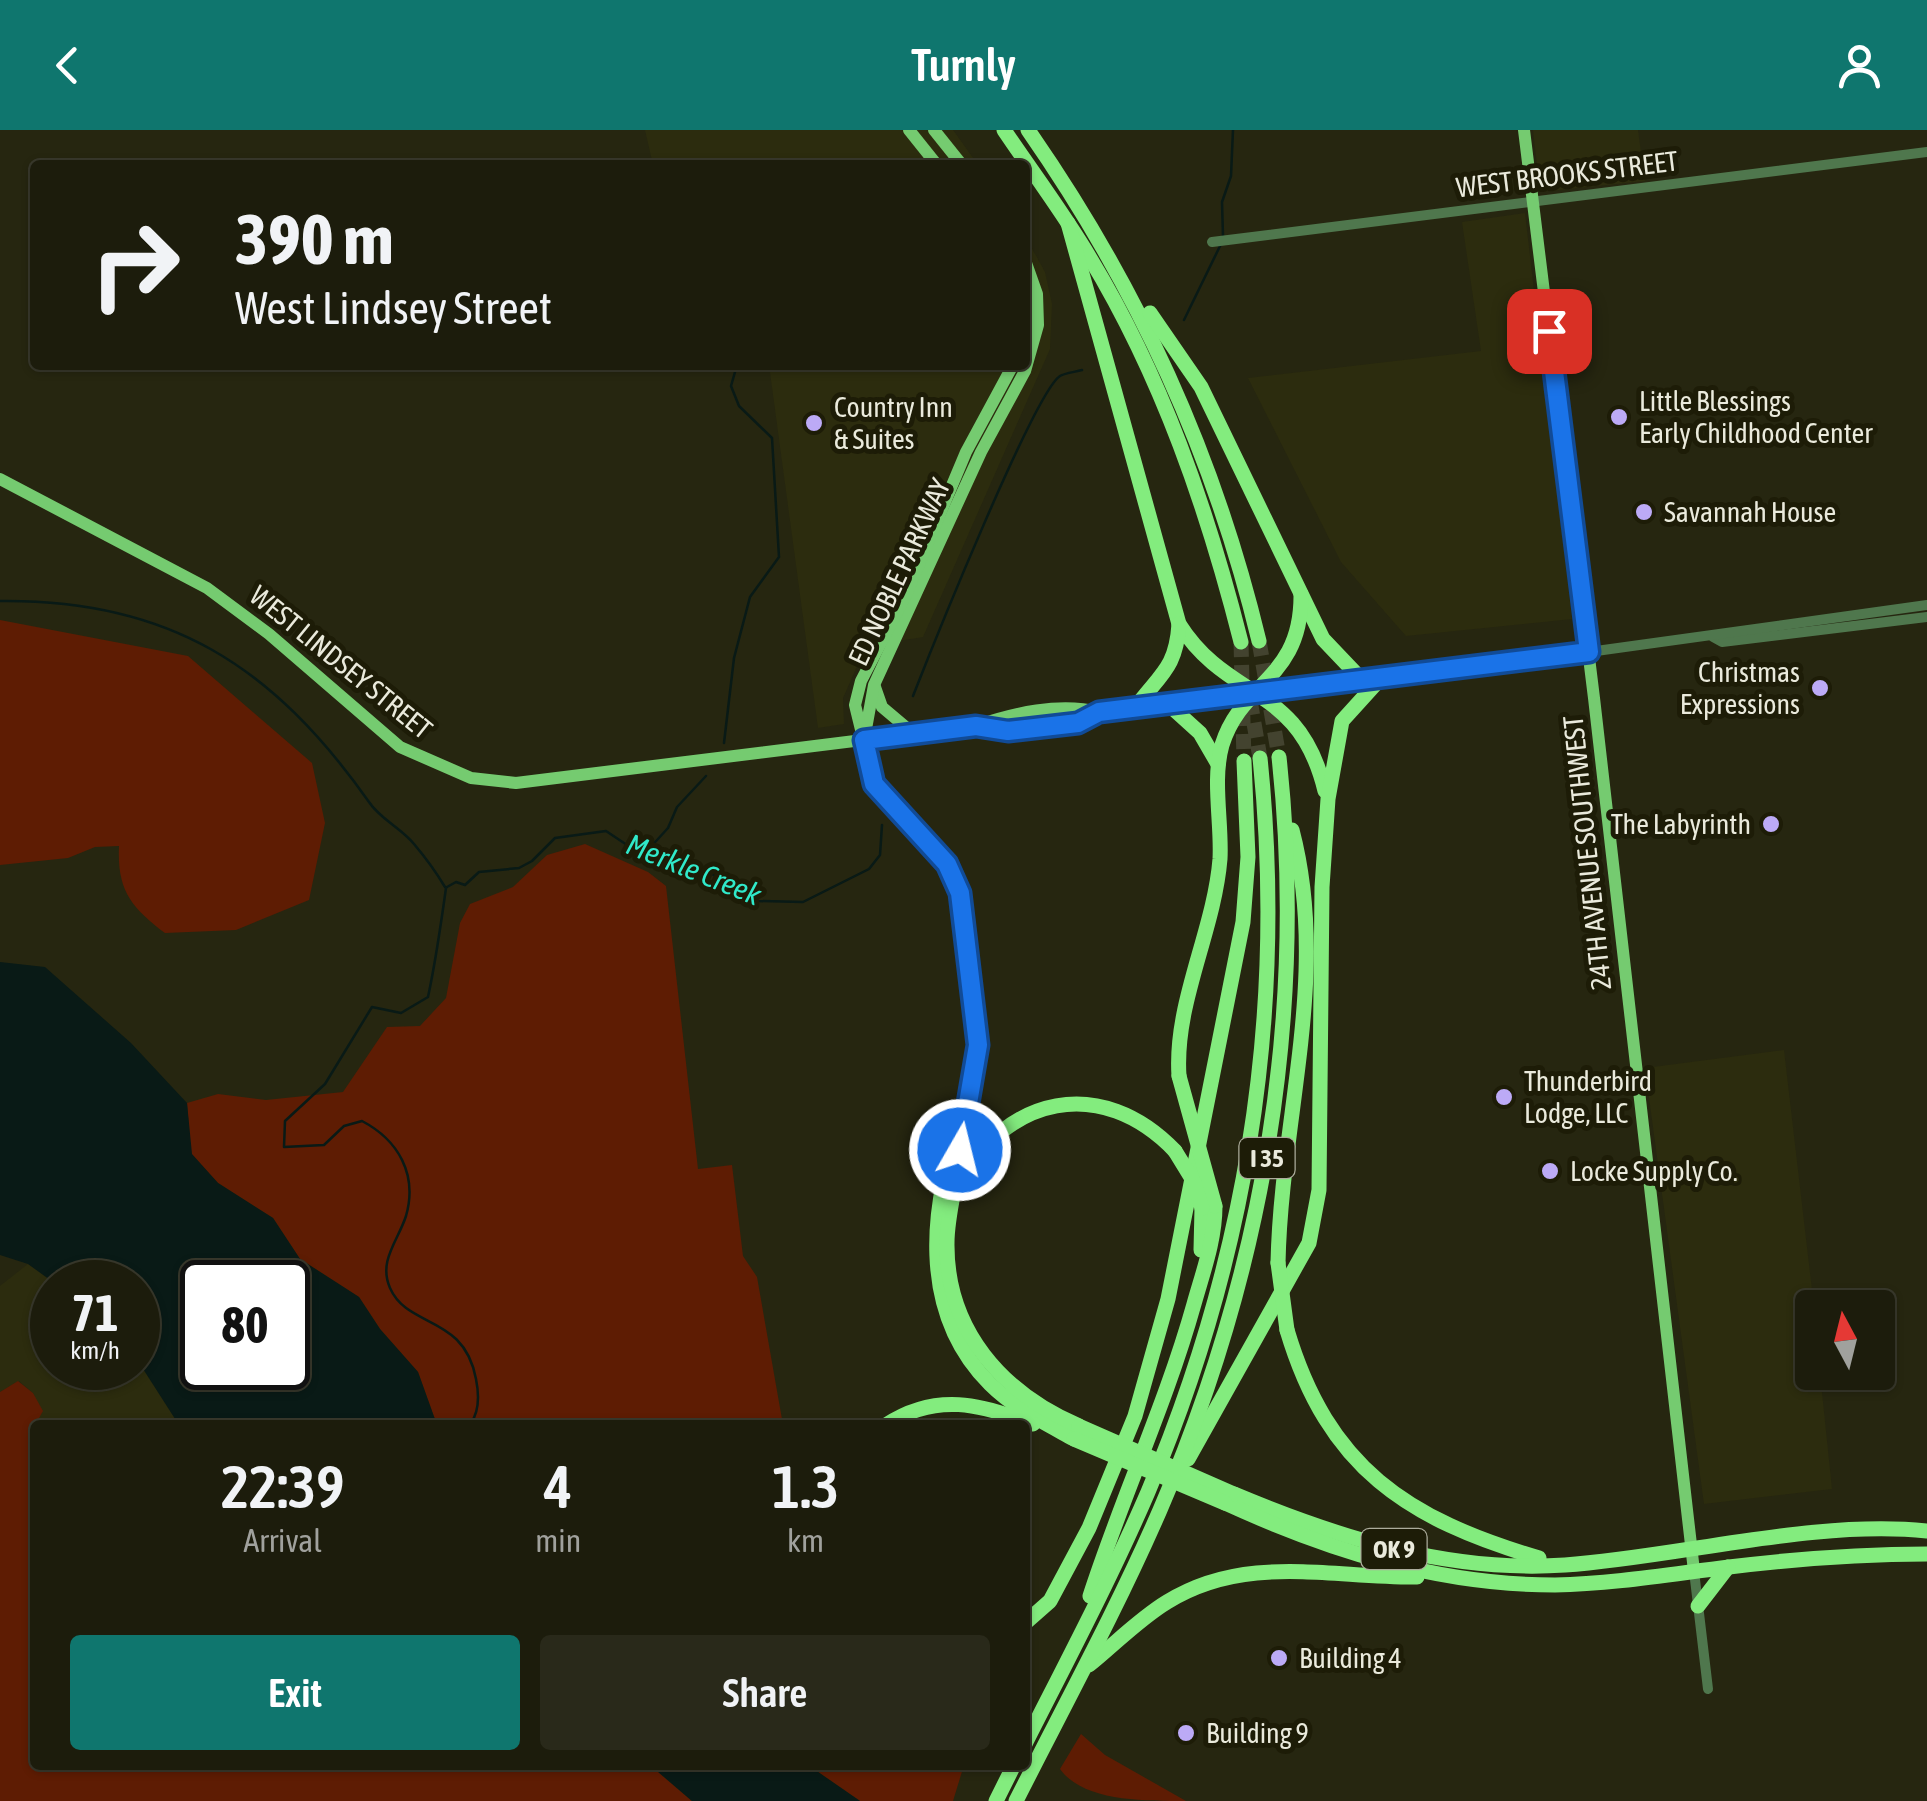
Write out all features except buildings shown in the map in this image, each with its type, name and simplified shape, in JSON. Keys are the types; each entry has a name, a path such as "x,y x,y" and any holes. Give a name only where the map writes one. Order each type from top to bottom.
{"highway":[{"path":"1004,130 1025,160"},
{"path":"1028,130 1201,387 1328,647 1362,680"},
{"path":"1030,168 1068,223 1129,328 1182,447 1240,642"},
{"path":"1068,223 1179,624 1177,652 1170,668 1135,708"},
{"path":"1105,248 1164,358 1197,436 1230,531 1259,641"},
{"path":"1208,1207 1179,1076 1181,1031 1217,882 1219,768 1229,730 1285,663 1296,640 1301,594"},
{"path":"1179,624 1211,664 1258,693 1306,736 1328,799"},
{"path":"1162,1506 1298,1270 1315,1218 1328,799 1342,721 1381,678"},
{"path":"1168,704 1200,734 1219,768"},
{"name":"I 35","path":"1082,1670 1162,1506 1230,1314 1266,1166 1287,998 1289,904 1279,757"},
{"name":"I 35","path":"1030,1619 1050,1601 1089,1528 1135,1416 1168,1299 1245,905 1252,760 1270,874 1267,1025 1240,1203 1181,1406 1135,1521 1076,1643"},
{"path":"1283,796 1304,876 1307,951 1302,1048 1278,1263 1287,1330 1322,1414 1372,1477 1418,1511 1458,1532 1562,1565"},
{"name":"OK 9","path":"1030,1734 1076,1643 1116,1514 1166,1394 1184,1337 1208,1207 1175,1150 1148,1126 1094,1105 1050,1107 1020,1117 994,1134 973,1157 954,1194 947,1259 954,1294 969,1334 1008,1384 1076,1432 1229,1499 1322,1530 1414,1554 1490,1564 1562,1565 1854,1532 1927,1532"},
{"path":"954,1194 964,1114"},
{"path":"964,1114 937,1228 936,1265 948,1316 988,1382 1038,1420 1076,1432"},
{"path":"896,1420 922,1407 956,1402 1076,1432"},
{"path":"1229,1499 1342,1551 1451,1576"},
{"name":"OK 9","path":"1016,1801 1082,1670 1150,1613 1184,1592 1220,1578 1275,1569 1376,1578 1451,1576 1558,1585 1844,1556 1927,1554"},
{"path":"1698,1606 1728,1567"},
{"path":"996,1801 1012,1770"}],"main road":[{"path":"908,130 933,160"},
{"path":"934,130 958,160"},
{"name":"24TH AVENUE SOUTHWEST","path":"1524,130 1589,652 1694,1572"},
{"name":"ED NOBLE PARKWAY","path":"1030,274 1037,294 1038,325 1030,353"},
{"name":"ED NOBLE PARKWAY","path":"964,1114 978,1030 960,893 947,864 874,784 855,715 859,686 906,594 966,452 1010,370"},
{"name":"ED NOBLE PARKWAY","path":"864,740 874,685 981,452 1025,370"},
{"name":"WEST LINDSEY STREET","path":"0,479 206,588 269,634 400,747 470,778 516,782 976,726 1008,715 1076,706 1099,712 1589,652"},
{"path":"874,685 882,706 914,734"}],"street":[{"name":"WEST BROOKS STREET","path":"1212,242 1927,152"},
{"name":"WEST LINDSEY STREET","path":"1819,625 1927,605"},
{"name":"WEST LINDSEY STREET","path":"1589,652 1713,637 1720,631 1927,617"},
{"path":"1694,1572 1708,1689"}],"shaded area":[{"path":"645,130 953,130 974,160 652,160"},
{"path":"1533,130 1638,130 1645,181 1540,192"},
{"path":"1525,213 1572,619 1406,636 1341,562 1248,378 1481,351 1462,222"},
{"path":"1030,245 1045,272 1052,304 1050,349 923,637 866,646 843,698 844,724 818,728 770,370 1030,370"},
{"path":"0,620 188,656 312,763 325,823 309,900 236,930 165,933 128,896 119,846 95,847 68,858 0,865"},
{"path":"585,844 648,872 666,886 698,1169 732,1165 743,1256 757,1277 782,1420 435,1420 418,1372 380,1329 359,1297 310,1265 310,1260 300,1259 273,1218 218,1183 191,1154 187,1103 218,1094 266,1100 343,1092 387,1027 420,1026 446,998 460,923 470,904 513,887 547,855"},
{"path":"0,962 45,967 131,1043 187,1103 192,1154 218,1183 273,1218 302,1260 180,1260 180,1390 310,1390 310,1265 359,1297 380,1329 418,1372 435,1420 176,1420 157,1390 160,1390 160,1260 30,1260 30,1265 0,1255"},
{"path":"1784,1050 1812,1290 1795,1290 1795,1390 1822,1390 1832,1489 1704,1504 1645,1068"},
{"path":"28,1264 30,1390 157,1390 176,1420 37,1420 33,1393 19,1381 0,1392 0,1286"},
{"path":"18,1381 33,1393 43,1411 38,1420 30,1420 30,1770 656,1770 692,1801 0,1801 0,1392"},
{"path":"1081,1734 1105,1755 1186,1801 1115,1797 1070,1780 1060,1769"},
{"path":"656,1770 815,1770 860,1801 692,1801"},
{"path":"815,1770 962,1770 953,1801 860,1801"}],"waterway":[{"name":"Merkle Creek","path":"1223,236 1222,202 1231,176 1233,130"},
{"name":"Merkle Creek","path":"1184,320 1221,244"},
{"path":"724,743 734,658 750,597 779,557 772,438 739,406 731,386 736,370"},
{"name":"Merkle Creek","path":"913,696 1029,427 1060,376 1082,370"},
{"path":"0,601 60,603 115,612 166,628 212,650 255,678 295,713 333,754 374,808 414,844 445,887"},
{"path":"647,851 668,828 677,807 706,776"},
{"name":"Merkle Creek","path":"447,887 456,882 465,885 479,872 519,868 555,838 606,831 636,851 712,874 757,901 803,902 869,869 880,855 882,825"},
{"name":"Merkle Creek","path":"446,888 428,997 401,1013 372,1007 325,1084 285,1121 284,1147 324,1145 344,1126 362,1121 395,1148 407,1172 409,1201 388,1260 387,1278 398,1301 448,1332 470,1358 478,1402 472,1420"}],"tunnel":[{"path":"1259,641 1279,757"},
{"path":"1241,642 1244,761"},
{"path":"1250,700 1260,758"}],"place":[{"name":"Little Blessings Early Childhood Center","path":"1619,417"},
{"name":"Country Inn & Suites","path":"814,423"},
{"name":"Savannah House","path":"1644,512"},
{"name":"Christmas Expressions","path":"1820,688"},
{"name":"The Labyrinth","path":"1771,824"},
{"name":"Thunderbird Lodge, LLC","path":"1504,1097"},
{"name":"Locke Supply Co.","path":"1550,1171"},
{"name":"Building 4","path":"1279,1658"},
{"name":"Building 9","path":"1186,1733"}],"route":[{"path":"960,1150 978,1045 977,1007 958,883 947,864 874,784 864,740 976,726 1008,731 1078,723 1099,712 1589,652 1549,331"}]}
